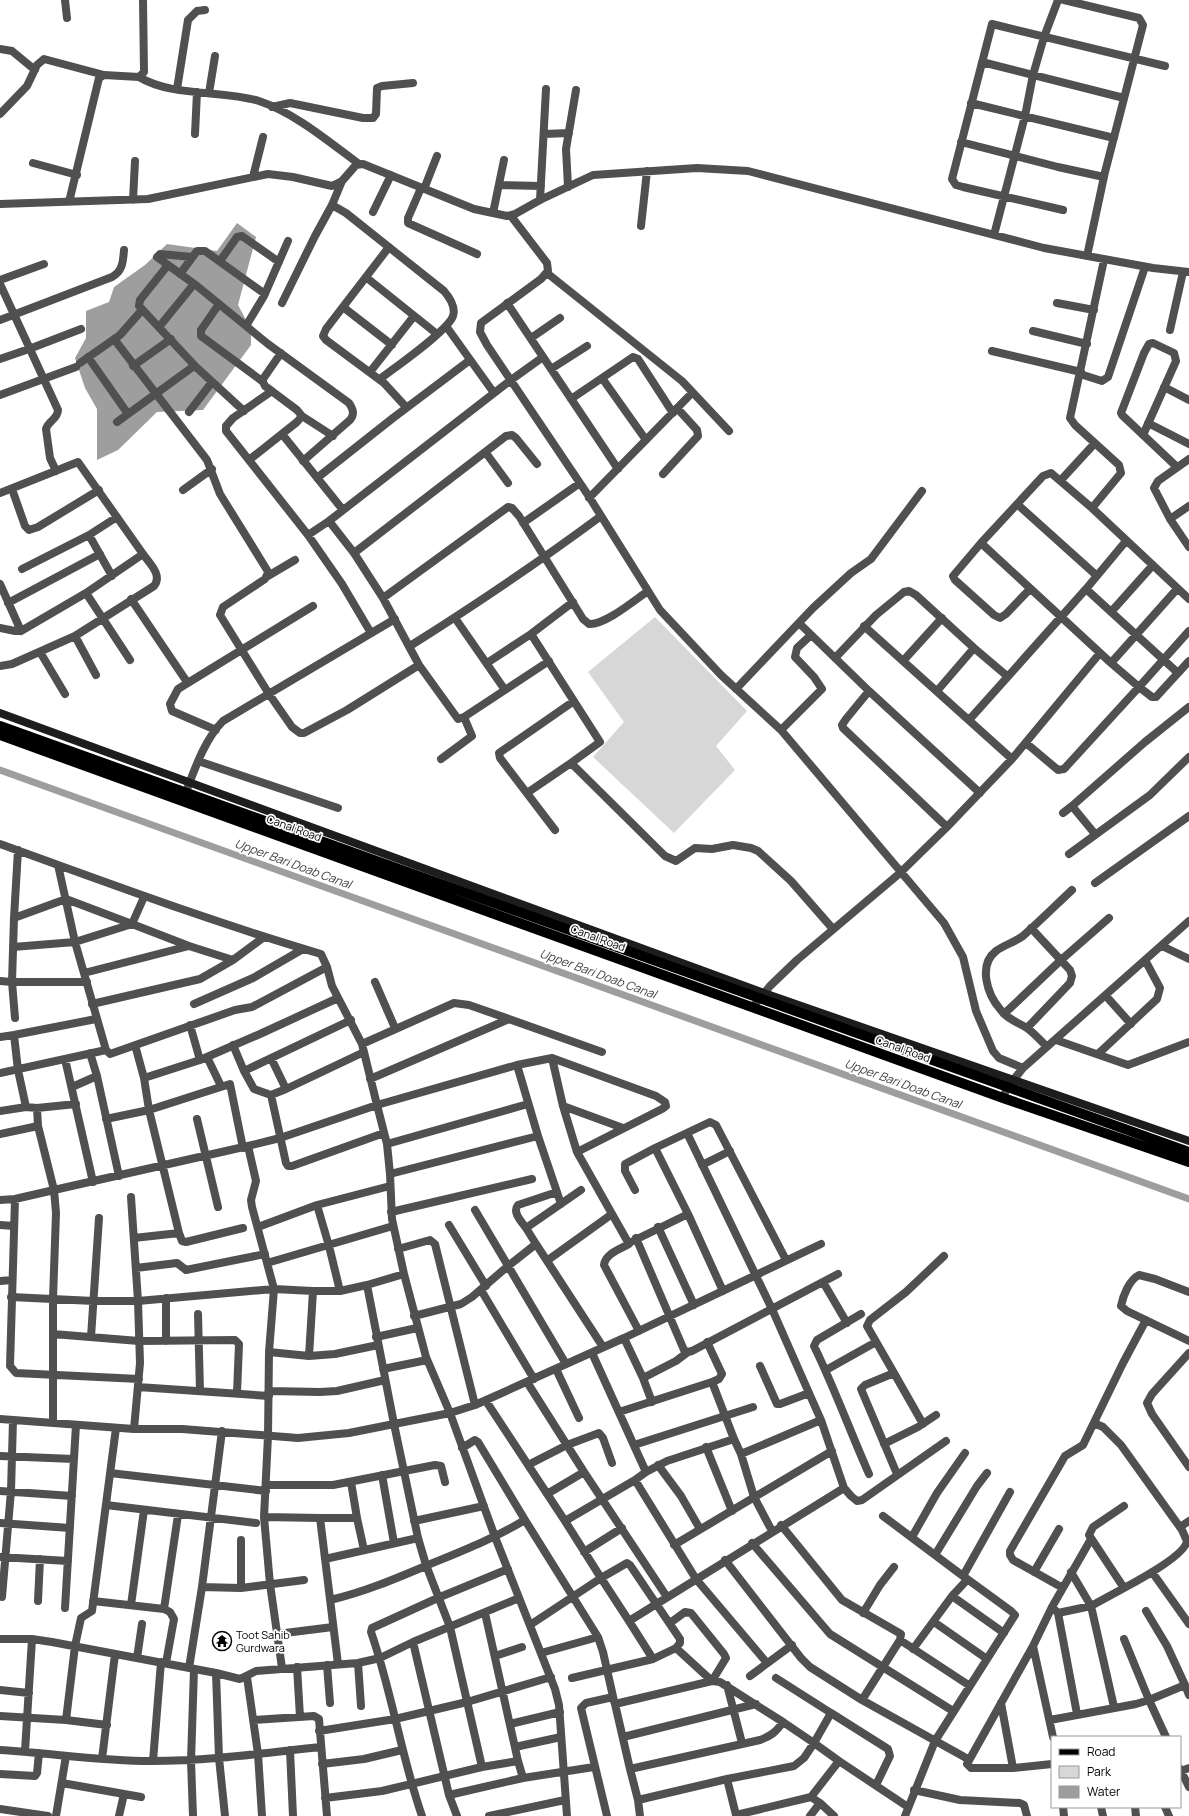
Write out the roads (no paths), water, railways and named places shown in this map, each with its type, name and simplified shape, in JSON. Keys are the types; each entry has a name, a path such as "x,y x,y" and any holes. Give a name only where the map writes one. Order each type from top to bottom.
{"main road":[{"name":"Canal Road","path":"0,726 759,1000 1189,1162"},
{"name":"Canal Road","path":"0,735 759,1000"},
{"name":"Canal Road","path":"1005,1093 1189,1152"}],"street":[{"path":"65,0 67,18"},
{"path":"139,77 144,72 145,64 143,0"},
{"path":"994,235 1025,116 1033,75 1044,37 1058,0"},
{"path":"1064,0 1141,19 1144,25 1104,177 1087,256"},
{"path":"177,89 188,20 197,11 205,10"},
{"path":"1063,210 963,187 953,182 952,176 992,24 998,24 1044,37 1165,66"},
{"path":"0,49 12,51 35,70"},
{"path":"209,93 215,56"},
{"path":"0,114 27,86 41,60 44,59 104,75 139,77 153,84 177,89 257,100 300,122 359,164 367,165 474,209 511,216 540,200 593,176 697,168 748,172 1044,248 1104,260 1186,272 1170,330"},
{"path":"982,62 1124,98"},
{"path":"69,202 77,175 97,83 99,78 104,75"},
{"path":"272,107 290,103 362,118 373,118 376,114 377,88 382,86 413,84"},
{"path":"540,200 546,89"},
{"path":"568,187 566,158 576,90"},
{"path":"195,134 197,92"},
{"path":"971,103 1114,138"},
{"path":"544,134 569,133"},
{"path":"253,177 263,137"},
{"path":"961,142 1014,157 1104,177"},
{"path":"437,156 408,218 408,223 477,254"},
{"path":"493,213 504,160"},
{"path":"133,200 135,161"},
{"path":"33,163 77,175"},
{"path":"282,303 332,205 342,181 352,168 359,164"},
{"path":"641,226 647,171"},
{"path":"0,204 133,200 165,197 253,177 276,175 332,186 342,181"},
{"path":"373,212 391,175"},
{"path":"499,184 541,186"},
{"path":"332,205 346,213 448,295 454,309 453,316 446,326 380,379"},
{"path":"511,216 547,263 548,268 547,273 483,321 480,329 481,334 491,352 580,483 648,591 669,621 736,690 781,730 900,873 932,908 952,936 963,958 976,1012 993,1051 999,1058 1023,1068"},
{"path":"220,260 237,237 242,236 279,262"},
{"path":"246,326 265,294 288,240"},
{"path":"389,247 367,278 326,329 323,336 326,340 380,379 406,407"},
{"path":"0,320 98,284 116,275 121,268 124,250"},
{"path":"180,274 197,251 200,250 209,252 265,294"},
{"path":"192,257 158,255 158,258 349,403 353,409 353,417 303,461"},
{"path":"1092,508 1121,473 1119,465 1070,418 1104,260"},
{"path":"0,280 44,264"},
{"path":"168,265 138,302 142,310 171,339 194,366 244,411"},
{"path":"992,351 1080,373 1102,381 1108,377 1145,266"},
{"path":"547,273 682,381 729,431"},
{"path":"367,278 437,334"},
{"path":"0,284 58,413 47,426 46,430 50,458 56,471"},
{"path":"159,327 194,284"},
{"path":"506,303 618,468"},
{"path":"1058,303 1094,310"},
{"path":"219,304 201,330 201,336 262,381 264,385 297,410 302,416 333,436"},
{"path":"343,307 392,345"},
{"path":"0,395 78,365 123,332 142,310"},
{"path":"370,372 414,316"},
{"path":"531,338 560,318"},
{"path":"446,326 494,393"},
{"path":"0,359 80,329"},
{"path":"1033,331 1087,344"},
{"path":"114,339 155,395 195,443 207,460 212,469 220,494 267,570 268,576"},
{"path":"133,366 171,339"},
{"path":"1143,435 1176,361 1175,355 1172,351 1151,343 1144,353 1121,410 1122,415 1143,435 1177,467"},
{"path":"551,369 587,346"},
{"path":"262,381 282,353"},
{"path":"88,357 128,414"},
{"path":"308,535 329,521 494,393 543,357"},
{"path":"571,399 630,358 636,358 675,410 693,426 698,433 698,436 663,474"},
{"path":"317,478 406,407 470,360"},
{"path":"117,422 194,366"},
{"path":"602,378 646,440"},
{"path":"189,412 212,382"},
{"path":"1164,387 1189,400"},
{"path":"272,392 244,411 226,426 228,434 308,535 342,584 371,633"},
{"path":"589,498 688,397"},
{"path":"249,460 297,422 302,416"},
{"path":"1148,423 1189,444"},
{"path":"282,434 343,510"},
{"path":"354,554 506,436 512,435 520,441 537,464"},
{"path":"1061,480 1095,443"},
{"path":"486,453 508,483"},
{"path":"1189,459 1158,481 1154,486 1170,519 1189,547"},
{"path":"0,493 78,462 157,574 158,581 154,586 131,599 75,636 12,664 0,666"},
{"path":"183,490 212,469"},
{"path":"1030,589 1006,614 1000,618 994,615 955,580 953,576 1017,504 1046,474 1051,473 1092,508 1189,599"},
{"path":"523,523 580,483"},
{"path":"12,489 25,526 29,530 38,527 99,490"},
{"path":"736,690 799,623 851,573 871,559 922,491"},
{"path":"1017,504 1096,575"},
{"path":"1170,519 1189,506"},
{"path":"383,598 505,509 512,508 586,622 593,624 605,619 648,591"},
{"path":"410,646 455,618 601,516"},
{"path":"22,569 89,535 117,517"},
{"path":"329,521 354,554 383,598 419,665 458,719 464,717 549,661"},
{"path":"89,535 112,576"},
{"path":"969,720 1086,589 1126,540"},
{"path":"981,544 1100,654 1152,697 1156,697 1189,661"},
{"path":"8,603 100,554"},
{"path":"0,628 21,631 112,576 143,554"},
{"path":"295,560 268,576 223,607 221,610 221,618 242,649 269,694 295,730 304,733 347,710 419,665"},
{"path":"1111,612 1153,565"},
{"path":"0,585 21,631"},
{"path":"1086,589 1178,673"},
{"path":"1111,663 1177,589"},
{"path":"835,658 864,626 888,605 909,591 942,618 1007,676"},
{"path":"86,592 130,660"},
{"path":"131,599 187,682"},
{"path":"487,663 531,634 573,602"},
{"path":"216,730 172,711 170,704 178,689 187,682 313,606"},
{"path":"455,618 504,690"},
{"path":"903,661 942,618"},
{"path":"186,792 198,761 223,721 395,619"},
{"path":"799,623 869,691 980,793"},
{"path":"864,626 1012,759"},
{"path":"1026,743 1058,770 1064,770 1189,631"},
{"path":"527,793 600,742 531,634"},
{"path":"781,730 822,689 814,677 795,657 797,648 811,635"},
{"path":"75,636 96,675"},
{"path":"937,692 974,648"},
{"path":"40,652 65,694"},
{"path":"759,1000 797,960 900,873 980,793 1026,743 1100,654"},
{"path":"869,691 846,718 842,725 843,728 947,826"},
{"path":"555,830 500,758 499,753 574,701"},
{"path":"1063,813 1145,742 1189,707"},
{"path":"0,713 190,782 759,1000 1013,1079 1189,1142"},
{"path":"441,759 472,736 464,717"},
{"path":"1069,854 1150,795 1189,757"},
{"path":"198,761 338,808"},
{"path":"571,763 670,859 676,861 689,850 697,847 712,849 729,845 751,848 767,857 833,929"},
{"path":"1072,806 1095,834"},
{"path":"1096,884 1189,816"},
{"path":"0,844 144,897 264,937 321,954 327,967 330,981 351,1020 363,1048 387,1144 393,1226 417,1328 427,1360 450,1413 495,1537 555,1689 560,1712 567,1816"},
{"path":"15,1018 12,982 18,850"},
{"path":"58,865 75,942 96,1019 106,1050 110,1054 235,1010 252,1008 327,967"},
{"path":"1047,1047 1027,1028 1014,1022 1004,1014 996,1004 989,991 986,978 988,961 996,951 1015,941 1031,928 1072,890"},
{"path":"13,947 75,942 132,924 144,897"},
{"path":"14,918 66,898 189,946 233,960"},
{"path":"1004,1014 1061,960 1109,918"},
{"path":"1005,1093 1013,1079 1023,1068 1189,921"},
{"path":"1027,1028 1071,981 1070,970 1031,928"},
{"path":"92,1004 200,979 233,960 264,937"},
{"path":"84,973 189,946"},
{"path":"1162,946 1189,959"},
{"path":"194,1004 253,978 303,949"},
{"path":"1098,1054 1157,999 1160,988 1145,960"},
{"path":"0,982 87,982"},
{"path":"375,982 395,1028"},
{"path":"1106,996 1131,1024"},
{"path":"144,1078 204,1058 338,998"},
{"path":"233,1045 244,1071 254,1089 271,1095 286,1090 363,1048 395,1028 454,1003 468,1005 602,1052"},
{"path":"0,1037 96,1019"},
{"path":"244,1071 351,1020"},
{"path":"370,1079 509,1020"},
{"path":"190,1026 204,1058 221,1086"},
{"path":"14,1035 18,1070 26,1107"},
{"path":"1056,1040 1125,1064 1130,1064 1147,1056 1189,1042"},
{"path":"135,1045 144,1078 149,1110 182,1241 186,1242 243,1228"},
{"path":"0,1073 106,1050"},
{"path":"90,1053 97,1076 119,1176"},
{"path":"271,1058 286,1090"},
{"path":"552,1058 563,1106 577,1152 629,1244"},
{"path":"0,1200 15,1200 246,1147 280,1138 377,1105 517,1065 552,1058 656,1096 665,1102 666,1106 662,1109 577,1152"},
{"path":"66,1059 93,1182"},
{"path":"517,1065 538,1136 561,1204"},
{"path":"72,1087 97,1076"},
{"path":"106,1119 149,1110 230,1084 256,1181 251,1200 252,1207 274,1289 269,1352 268,1436 264,1517 270,1584 282,1668"},
{"path":"271,1095 280,1138 288,1166 292,1166 384,1133"},
{"path":"0,1111 26,1107 37,1108 76,1104"},
{"path":"387,1144 528,1104"},
{"path":"563,1106 622,1128"},
{"path":"37,1108 38,1126 54,1190 56,1213 53,1298 53,1423"},
{"path":"197,1119 218,1207"},
{"path":"635,1190 625,1170 625,1164 710,1122 719,1130 786,1260"},
{"path":"0,1134 38,1126"},
{"path":"687,1133 772,1309 821,1420 844,1488 854,1500 860,1501 946,1441"},
{"path":"390,1174 538,1136"},
{"path":"655,1148 688,1214 723,1291"},
{"path":"702,1165 730,1151"},
{"path":"391,1212 532,1179"},
{"path":"258,1227 317,1206 390,1186"},
{"path":"526,1228 582,1190"},
{"path":"557,1192 518,1205 516,1212 603,1347"},
{"path":"131,1197 138,1301 140,1363 134,1429"},
{"path":"15,1200 10,1366 12,1370 16,1373 139,1379"},
{"path":"317,1206 340,1291"},
{"path":"475,1210 566,1364"},
{"path":"548,1260 612,1214"},
{"path":"639,1331 604,1265 604,1260 607,1256 629,1244 636,1238 688,1214"},
{"path":"91,1337 99,1218"},
{"path":"0,1225 14,1226"},
{"path":"449,1225 567,1445 667,1597"},
{"path":"267,1264 393,1226"},
{"path":"658,1227 694,1305"},
{"path":"134,1238 179,1233"},
{"path":"636,1238 684,1350 688,1352"},
{"path":"398,1249 430,1240 433,1241 475,1405"},
{"path":"414,1316 461,1304 483,1288 536,1244"},
{"path":"0,1419 134,1429 222,1431 268,1436 324,1436 450,1413 486,1401 592,1353 821,1244"},
{"path":"136,1268 177,1263 186,1270 265,1254"},
{"path":"923,1424 867,1326 870,1320 906,1292 944,1256"},
{"path":"12,1297 94,1301 138,1301 274,1289 340,1291 404,1274"},
{"path":"643,1378 676,1361 688,1352 838,1274"},
{"path":"1189,1292 1139,1275 1133,1278 1128,1286 1121,1306 1127,1311 1189,1341"},
{"path":"0,1281 12,1280"},
{"path":"823,1282 847,1323"},
{"path":"367,1285 377,1341 418,1538 426,1565 440,1597 450,1627 482,1767"},
{"path":"309,1356 314,1291"},
{"path":"166,1298 166,1340"},
{"path":"198,1314 200,1391"},
{"path":"861,1314 814,1342 814,1346 826,1370 834,1393 870,1474"},
{"path":"1063,1588 1013,1560 1010,1556 1010,1551 1065,1456 1083,1445 1123,1362 1146,1320"},
{"path":"269,1352 309,1356 335,1354 417,1328"},
{"path":"53,1334 139,1341 237,1341 239,1344 237,1392"},
{"path":"624,1338 643,1378 652,1402"},
{"path":"619,1412 719,1379 722,1374 707,1342"},
{"path":"826,1370 876,1342"},
{"path":"592,1353 646,1472"},
{"path":"1189,1353 1152,1394 1147,1403 1152,1414 1189,1467"},
{"path":"383,1369 427,1360"},
{"path":"760,1366 778,1405 809,1393"},
{"path":"556,1369 580,1418"},
{"path":"894,1373 865,1385 861,1389 897,1474"},
{"path":"138,1388 269,1393 320,1392 337,1391 385,1380"},
{"path":"712,1382 741,1454 754,1497 772,1531"},
{"path":"486,1401 653,1659"},
{"path":"634,1445 726,1415 753,1408"},
{"path":"884,1444 923,1424 936,1415"},
{"path":"2,1597 4,1524 11,1491 13,1420"},
{"path":"741,1454 821,1420"},
{"path":"1055,1610 1091,1606 1152,1572 1184,1548 1187,1541 1180,1528 1121,1445 1103,1427 1094,1423"},
{"path":"65,1608 76,1425"},
{"path":"66,1720 75,1646 81,1618 90,1613 93,1601 116,1428"},
{"path":"193,1816 191,1761 191,1668 222,1431"},
{"path":"528,1465 567,1445 599,1433 603,1438 612,1463"},
{"path":"565,1521 658,1465 706,1447 734,1439"},
{"path":"462,1448 472,1441 475,1440 478,1442 598,1637 638,1800 640,1816"},
{"path":"706,1447 732,1510"},
{"path":"674,1545 832,1451"},
{"path":"912,1537 937,1492 965,1453"},
{"path":"0,1456 74,1459"},
{"path":"110,1473 215,1486 266,1488 314,1486 351,1482 404,1470 438,1465 443,1469 445,1482"},
{"path":"658,1465 682,1496 700,1529"},
{"path":"547,1494 584,1472"},
{"path":"935,1555 977,1486 988,1473"},
{"path":"382,1475 394,1543"},
{"path":"635,1480 696,1579 767,1663"},
{"path":"351,1482 364,1550"},
{"path":"629,1621 752,1543 844,1488"},
{"path":"0,1491 72,1496"},
{"path":"914,1648 965,1578 1010,1492"},
{"path":"106,1505 178,1515 256,1523"},
{"path":"414,1521 484,1506"},
{"path":"1124,1506 1093,1527 1089,1533 1124,1588"},
{"path":"132,1605 144,1510"},
{"path":"164,1609 178,1515"},
{"path":"883,1516 1014,1614 1015,1617 987,1658 935,1741 904,1816"},
{"path":"264,1517 357,1518"},
{"path":"320,1518 338,1664"},
{"path":"330,1600 369,1590 495,1537 525,1520"},
{"path":"1180,1528 1189,1521"},
{"path":"4,1524 70,1528"},
{"path":"782,1525 842,1600 899,1632 901,1636 900,1640 862,1700"},
{"path":"584,1552 622,1528"},
{"path":"1034,1572 1059,1529"},
{"path":"325,1559 418,1538"},
{"path":"1051,1764 1013,1768 971,1768 967,1764 968,1759 1055,1610 1071,1572 1091,1538"},
{"path":"241,1540 241,1588"},
{"path":"752,1543 830,1634 953,1711"},
{"path":"2,1558 68,1561"},
{"path":"38,1601 40,1559"},
{"path":"725,1560 810,1667 862,1700 968,1759"},
{"path":"530,1625 601,1578 627,1564 630,1565 670,1623 680,1639 680,1643 676,1648 653,1659 572,1678"},
{"path":"863,1613 880,1585 894,1567"},
{"path":"422,1816 402,1750 380,1658 371,1632 372,1628 440,1597 508,1569"},
{"path":"1071,1572 1091,1606 1114,1707"},
{"path":"1152,1572 1189,1624"},
{"path":"202,1587 241,1588 304,1580"},
{"path":"952,1596 1004,1634"},
{"path":"0,1639 32,1639 75,1646 240,1679 247,1677 256,1671 358,1663 380,1658 413,1642 520,1598"},
{"path":"93,1601 164,1609 170,1612 174,1619 164,1663 153,1761"},
{"path":"1055,1610 1077,1714"},
{"path":"1146,1611 1167,1646 1189,1694"},
{"path":"484,1612 523,1778"},
{"path":"670,1623 685,1612 691,1613 724,1654 726,1658 712,1681"},
{"path":"934,1622 987,1658"},
{"path":"137,1658 142,1624"},
{"path":"277,1634 333,1627"},
{"path":"541,1653 598,1637"},
{"path":"25,1751 32,1639"},
{"path":"1124,1639 1166,1736"},
{"path":"900,1640 970,1686"},
{"path":"413,1642 449,1795 457,1816"},
{"path":"750,1676 792,1645"},
{"path":"1033,1646 1053,1736"},
{"path":"495,1656 522,1647"},
{"path":"676,1648 712,1681"},
{"path":"102,1759 115,1654"},
{"path":"358,1663 361,1706"},
{"path":"327,1665 330,1704"},
{"path":"297,1667 300,1717"},
{"path":"216,1673 219,1758 225,1816"},
{"path":"247,1677 258,1754 262,1816"},
{"path":"319,1731 395,1719 467,1702 551,1678"},
{"path":"776,1678 888,1749 890,1756 876,1785"},
{"path":"607,1816 594,1767 581,1708 582,1704 614,1700 712,1681 720,1682 726,1685 756,1704 908,1807"},
{"path":"726,1685 742,1743"},
{"path":"1050,1720 1136,1704 1185,1685"},
{"path":"0,1690 29,1693"},
{"path":"622,1737 756,1704"},
{"path":"1000,1704 1013,1768"},
{"path":"510,1724 560,1712"},
{"path":"638,1800 727,1779 794,1766 804,1758 831,1713"},
{"path":"0,1716 66,1720 107,1725"},
{"path":"253,1720 314,1716 319,1719 320,1748 327,1816"},
{"path":"630,1769 770,1737 776,1732 783,1722"},
{"path":"515,1747 561,1737"},
{"path":"0,1750 25,1751 102,1759 191,1761 320,1748"},
{"path":"290,1750 293,1816"},
{"path":"322,1764 364,1759 402,1750"},
{"path":"0,1774 35,1776 37,1773 39,1753"},
{"path":"56,1816 66,1756"},
{"path":"325,1798 382,1791 482,1767 518,1761"},
{"path":"727,1779 736,1815 811,1797 839,1761"},
{"path":"449,1795 523,1778 594,1767"},
{"path":"1183,1769 1189,1787"},
{"path":"62,1783 141,1797"},
{"path":"914,1790 960,1800 1020,1803 1024,1805 1027,1816"},
{"path":"119,1816 124,1794"},
{"path":"811,1797 834,1816"},
{"path":"489,1816 524,1812 565,1800"},
{"path":"810,1816 820,1803"},
{"path":"1,1816 0,1809 45,1816"}],"water":[{"path":"237,223 256,237 238,305 251,329 251,345 203,410 157,412 118,450 97,460 97,409 85,388 75,358 86,338 86,311 109,302 114,287 145,265 167,244 217,251"}],"waterway":[{"name":"Upper Bari Doab Canal","path":"0,770 1189,1199"}],"place":[{"name":"Toot Sahib Gurdwara","path":"222,1641"}]}
